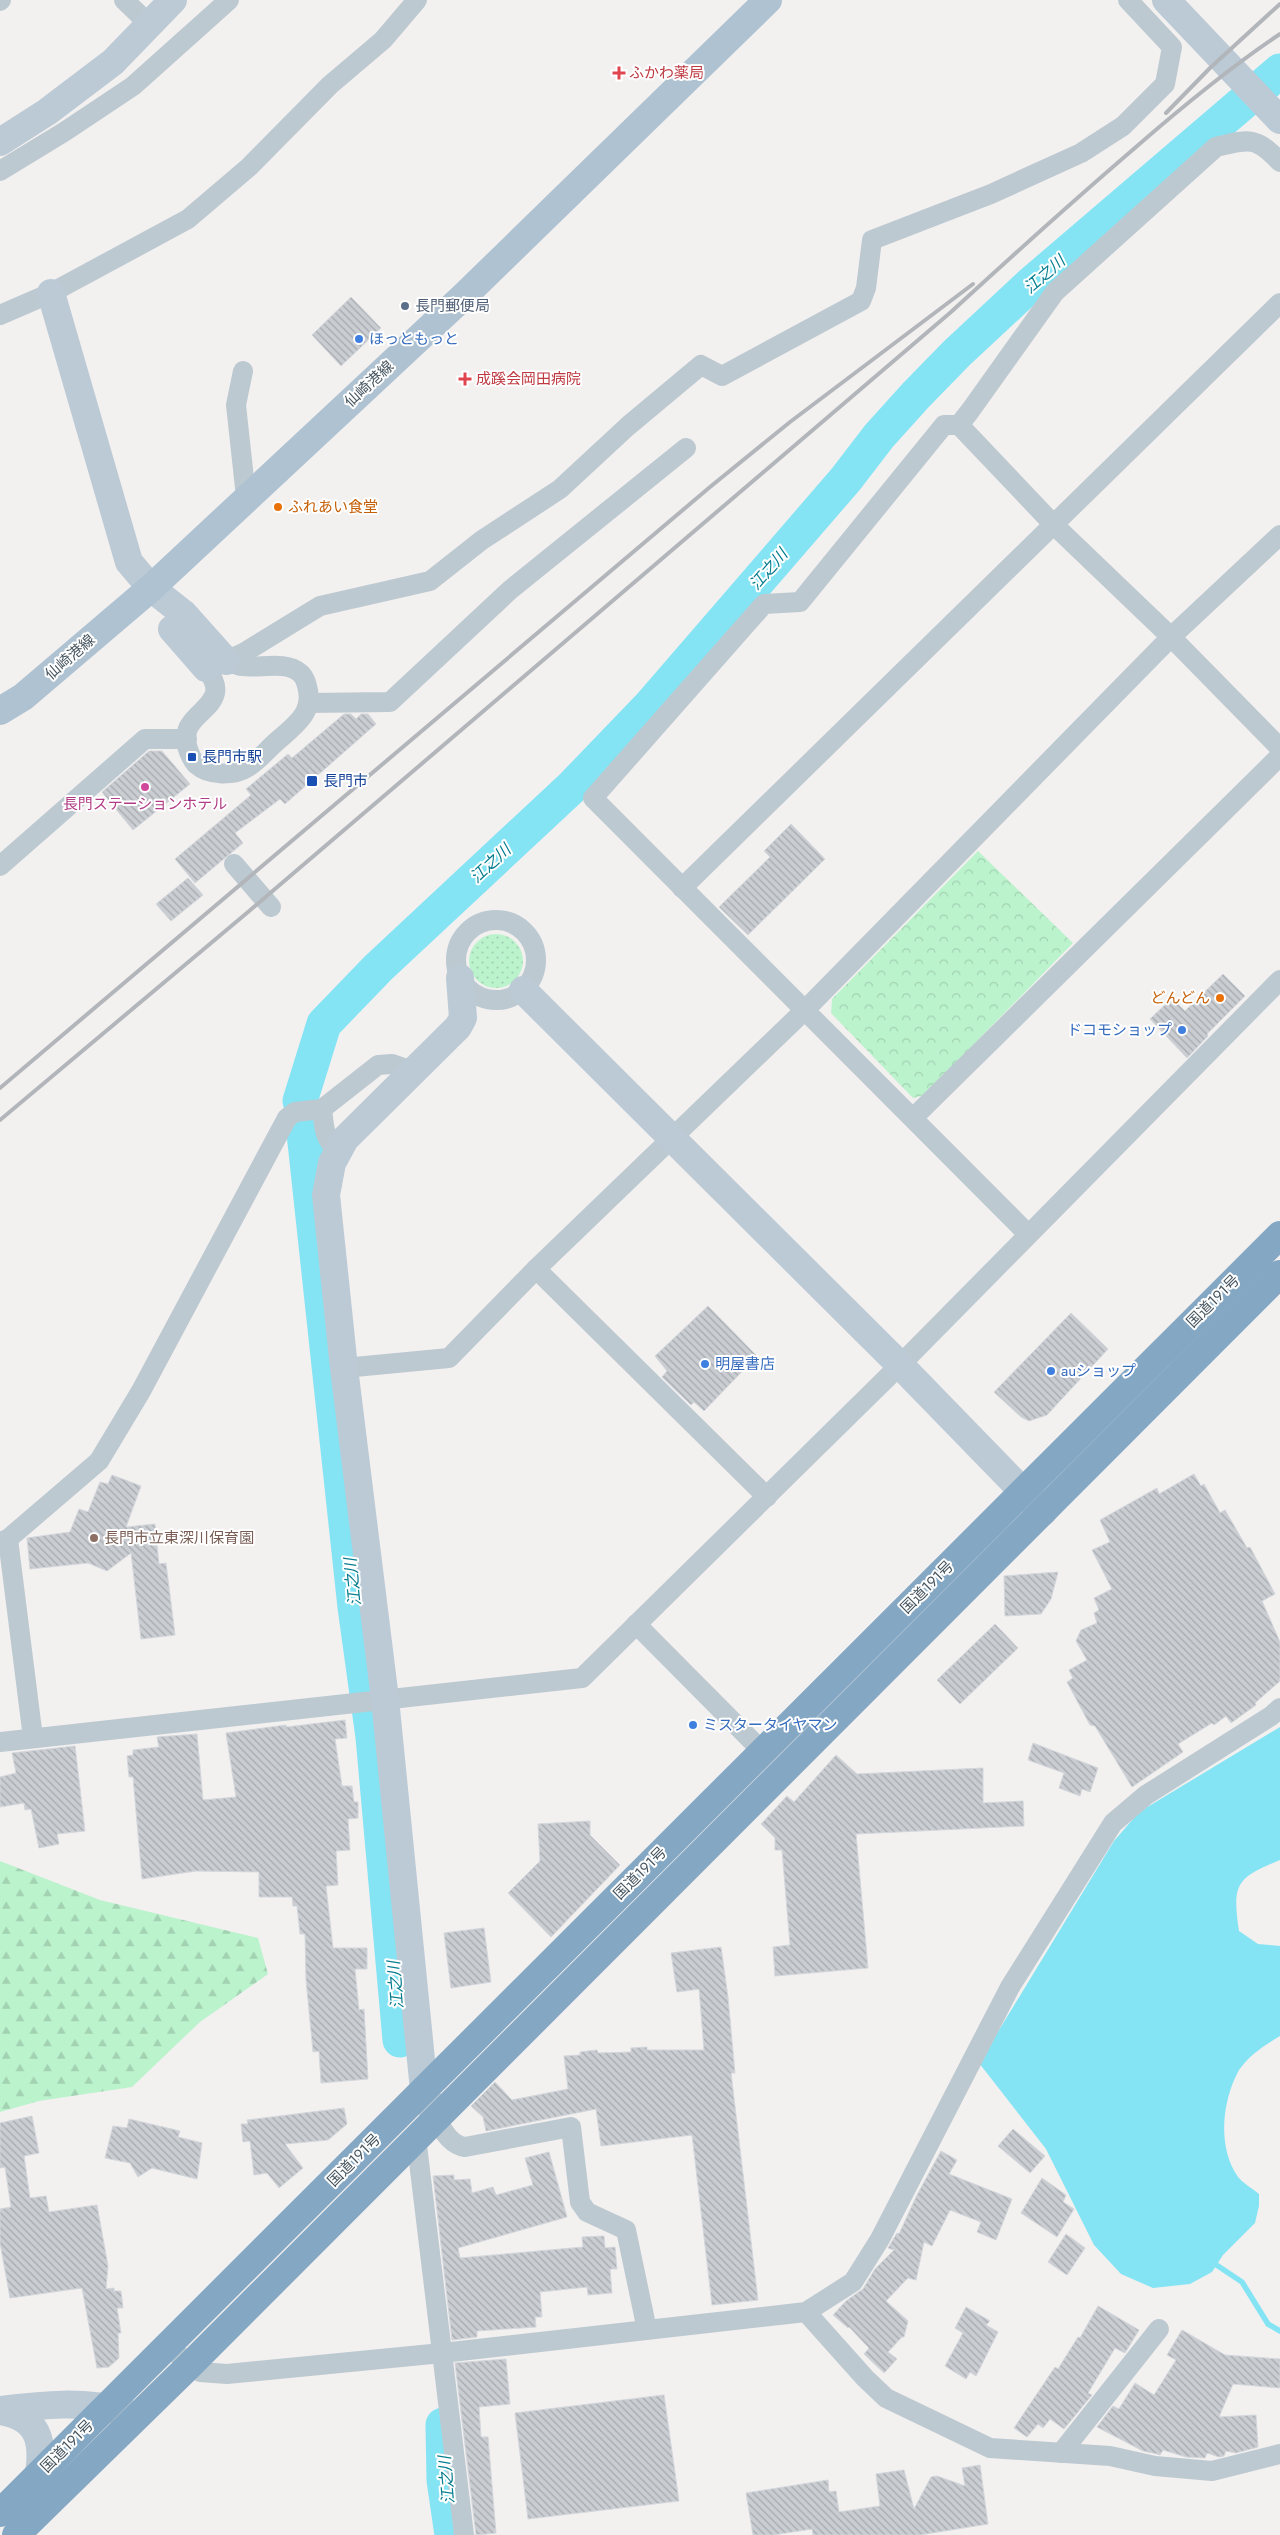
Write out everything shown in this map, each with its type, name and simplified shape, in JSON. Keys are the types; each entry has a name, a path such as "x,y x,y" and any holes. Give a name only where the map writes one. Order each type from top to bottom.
{"highway":[{"name":"国道191号","path":"0,2512 1280,1235"},
{"name":"国道191号","path":"16,2535 136,2415 190,2366 1280,1274"}],"main road":[{"name":"仙崎港線","path":"0,712 22,697 151,588 246,497 464,296 768,0"}],"street":[{"path":"124,0 149,24"},
{"path":"0,142 47,112 113,62 173,0"},
{"path":"0,171 64,132 133,86 229,0"},
{"path":"0,315 51,293 188,219 249,167 330,85 383,40 417,0"},
{"path":"216,665 245,652 320,606 430,581 482,540 560,490 628,426 701,365 722,376 861,301 866,288 872,240 991,194 1081,153 1123,126 1165,84 1172,47 1128,0"},
{"path":"1166,0 1280,120"},
{"path":"959,425 1055,292 1216,147 1244,140 1264,145 1280,162"},
{"path":"51,293 128,562 151,588 184,614 216,665 215,692 211,700 192,722 187,746 197,764 214,772 233,772 247,768 303,718 309,703 310,694 306,680 301,673 292,668 216,665"},
{"path":"682,888 1280,303"},
{"path":"243,371 236,405 246,497"},
{"path":"1028,1234 806,1009 593,798 764,604 800,602 944,425 959,425 1054,525 1171,637 1280,748"},
{"path":"309,703 390,702 510,590 686,448"},
{"path":"344,1368 449,1358 536,1269 806,1009 1171,637 1280,535"},
{"path":"0,866 145,739 187,739"},
{"path":"914,1118 1280,756"},
{"path":"234,864 271,907"},
{"path":"460,978 470,991 491,1000 514,997 523,990 535,970 534,948 521,928 500,920 478,924 461,940 456,961 460,978 462,1018 458,1027 345,1139 337,1150 328,1178 326,1195 344,1368 385,1699 424,2090 442,2353 464,2535"},
{"path":"0,1742 582,1678 900,1365 1280,980"},
{"path":"523,990 900,1365 1043,1512"},
{"path":"33,1738 4,1541 99,1462 141,1391 286,1118 295,1112 322,1109 378,1064 392,1064 412,1072"},
{"path":"322,1109 325,1135 330,1144 337,1150"},
{"path":"536,1269 767,1497"},
{"path":"636,1624 762,1751"},
{"path":"167,2346 200,2372 227,2374 442,2353 806,2312 853,2282 880,2239 1010,1987 1113,1823 1146,1795 1215,1754 1280,1708"},
{"path":"426,2128 459,2146 465,2147 571,2127 580,2202 586,2212 626,2230 647,2330"},
{"path":"806,2312 865,2378 886,2398 990,2448 1110,2456 1155,2466 1212,2471 1280,2454"},
{"path":"1061,2453 1159,2329"},
{"path":"0,2410 66,2405 106,2406 136,2415"},
{"path":"0,2410 19,2415 29,2422 37,2432 40,2445 39,2474"}],"green space":[{"path":"978,851 1073,943 924,1095 913,1098 831,1013 832,999"},
{"path":"491,934 501,934 515,942 521,951 523,961 521,971 515,980 501,988 491,988 481,983 474,976 469,966 469,956 474,946 481,939"},
{"path":"0,1861 100,1900 258,1938 268,1974 200,2022 132,2087 39,2101 0,2112"}],"water":[{"path":"1280,1727 1280,1860 1265,1866 1246,1878 1240,1885 1236,1903 1239,1931 1258,1944 1280,1946 1280,2036 1252,2055 1239,2070 1229,2096 1224,2124 1227,2152 1231,2165 1238,2177 1259,2194 1259,2206 1255,2223 1223,2255 1212,2272 1190,2284 1153,2288 1121,2274 1094,2245 1046,2149 979,2063 1114,1841 1139,1812"}],"building":[{"path":"351,297 381,328 341,366 312,335"},
{"path":"344,714 351,714 356,719 361,714 368,714 376,724 285,804 280,799 235,833 243,843 195,883 175,859 251,795 246,789 288,754 292,758"},
{"name":"長門ステーションホテル","path":"149,751 162,751 190,784 133,830 102,792"},
{"path":"791,824 825,859 748,935 719,907 770,857 764,851"},
{"path":"188,878 203,895 171,921 156,904"},
{"path":"1223,974 1245,996 1207,1034 1208,1036 1187,1058 1150,1019 1172,998 1185,1011"},
{"name":"明屋書店","path":"708,1306 757,1356 704,1411 694,1402 691,1405 662,1377 667,1371 655,1356"},
{"name":"auショップ","path":"1071,1313 1108,1349 1047,1415 1029,1421 1021,1417 994,1392"},
{"path":"1194,1474 1201,1486 1204,1484 1220,1513 1225,1510 1247,1548 1250,1547 1275,1594 1262,1601 1280,1642 1280,1681 1255,1703 1256,1705 1231,1723 1226,1716 1214,1725 1212,1723 1178,1744 1183,1752 1132,1787 1095,1726 1090,1725 1067,1682 1073,1678 1069,1670 1087,1660 1076,1641 1081,1630 1097,1623 1094,1613 1099,1610 1094,1598 1112,1589 1092,1550 1110,1542 1100,1520 1157,1488 1159,1494"},
{"path":"112,1475 141,1486 126,1527 155,1524 159,1564 166,1563 175,1635 141,1639 131,1553 107,1571 88,1563 30,1569 27,1538 70,1532 79,1509 88,1512 100,1482 108,1484"},
{"path":"1058,1572 1051,1599 1041,1614 1005,1616 1004,1576"},
{"path":"995,1624 1018,1648 960,1704 937,1680"},
{"path":"345,1720 347,1738 335,1739 342,1786 352,1786 354,1802 358,1802 358,1818 348,1819 350,1850 336,1851 338,1885 326,1886 333,1948 367,1948 367,1969 355,1969 359,2010 364,2009 368,2079 321,2083 319,2051 313,2052 306,1980 305,1934 300,1934 297,1906 293,1906 292,1897 259,1897 259,1872 196,1871 142,1879 133,1777 129,1777 127,1756 133,1755 133,1750 159,1747 157,1737 197,1734 203,1800 236,1797 226,1733"},
{"path":"1033,1743 1098,1768 1090,1792 1082,1789 1080,1796 1059,1788 1064,1773 1028,1760"},
{"path":"75,1746 85,1831 57,1834 59,1844 39,1848 31,1809 25,1810 24,1803 0,1807 0,1777 16,1773 12,1753"},
{"path":"836,1755 857,1774 983,1768 983,1803 1023,1801 1024,1826 856,1834 868,1968 775,1976 773,1947 790,1945 782,1850 775,1850 775,1838 761,1824 787,1796 794,1802"},
{"path":"590,1821 590,1835 620,1865 551,1937 508,1893 540,1861 538,1824"},
{"path":"484,1928 491,1982 451,1988 444,1933"},
{"path":"721,1947 735,2073 731,2073 758,2300 712,2305 692,2135 601,2146 596,2109 486,2131 483,2117 471,2106 495,2082 512,2100 568,2089 564,2056 580,2055 580,2052 597,2050 598,2053 631,2052 631,2048 647,2047 647,2050 704,2050 699,1989 677,1992 671,1953"},
{"path":"344,2108 347,2124 328,2140 285,2144 303,2168 279,2188 267,2173 254,2175 250,2141 243,2142 241,2124 248,2124 247,2120"},
{"path":"32,2116 39,2153 24,2156 30,2198 46,2196 49,2212 97,2205 108,2266 106,2289 114,2288 114,2291 121,2291 123,2308 117,2308 121,2333 118,2333 119,2358 109,2367 97,2368 82,2288 10,2298 0,2243 0,2209 11,2207 5,2167 0,2168 0,2123"},
{"path":"129,2119 180,2131 178,2137 202,2143 197,2179 152,2168 138,2177 130,2163 105,2158 113,2126 127,2128"},
{"path":"1013,2129 1045,2156 1030,2173 998,2146"},
{"path":"941,2151 957,2160 949,2174 1012,2199 996,2240 977,2232 981,2222 950,2210 932,2246 924,2242 916,2280 908,2278 886,2301 908,2321 904,2337 888,2352 897,2359 884,2373 864,2354 869,2348 849,2327 833,2315 846,2301 863,2289 875,2269 894,2250 888,2248 897,2233 899,2234 917,2195"},
{"path":"549,2152 567,2217 458,2248 460,2258 583,2247 582,2237 604,2236 605,2248 615,2247 617,2269 610,2269 612,2293 588,2295 587,2287 540,2292 542,2317 535,2317 536,2327 477,2331 477,2337 452,2340 433,2176 454,2175 454,2180 470,2179 472,2193 493,2187 496,2195 533,2185 525,2158"},
{"path":"1042,2178 1066,2195 1063,2202 1074,2209 1057,2237 1021,2213"},
{"path":"1066,2234 1085,2248 1067,2275 1048,2262"},
{"path":"1098,2306 1139,2330 1125,2353 1115,2348 1088,2393 1092,2395 1064,2429 1050,2419 1043,2428 1038,2424 1027,2437 1014,2428 1055,2367 1058,2369 1078,2337 1080,2338"},
{"path":"966,2307 990,2321 986,2325 998,2332 976,2376 970,2372 966,2379 945,2366 963,2333 955,2328"},
{"path":"1182,2330 1225,2355 1280,2359 1280,2388 1233,2384 1219,2417 1256,2415 1258,2447 1236,2453 1226,2451 1224,2456 1219,2457 1207,2453 1205,2458 1186,2457 1163,2450 1160,2455 1143,2451 1097,2427 1113,2406 1119,2409 1135,2383 1154,2395 1176,2360 1167,2355"},
{"path":"506,2359 510,2404 479,2407 481,2437 488,2437 496,2533 476,2535 455,2363"},
{"path":"664,2395 679,2501 528,2519 515,2413"},
{"path":"980,2465 988,2524 920,2535 813,2535 812,2529 773,2535 753,2535 746,2493 828,2480 829,2492 836,2491 839,2512 880,2506 876,2474 904,2470 914,2509 931,2477 937,2476 965,2486 962,2468"}],"waterway":[{"name":"江之川","path":"300,1101 324,1024 378,968 573,786 650,706 916,395 957,353 1031,284 1280,71"},
{"name":"江之川","path":"303,1124 355,1607 373,1737 400,2040"},
{"path":"1212,2262 1242,2282 1268,2324 1280,2331"},
{"name":"江之川","path":"443,2425 444,2480 452,2535"}],"railway":[{"path":"1166,113 1210,68 1280,4"},
{"path":"0,1120 248,912 951,312 1066,208 1171,117 1224,74 1280,34"},
{"path":"0,1088 710,487 790,422 973,284"}],"place":[{"name":"ふかわ薬局","path":"619,73"},
{"name":"長門郵便局","path":"405,306"},
{"name":"ほっともっと","path":"359,339"},
{"name":"成蹊会岡田病院","path":"465,379"},
{"name":"ふれあい食堂","path":"278,507"},
{"name":"長門市駅","path":"192,757"},
{"name":"長門市","path":"312,781"},
{"name":"長門ステーションホテル","path":"145,787"},
{"name":"どんどん","path":"1220,998"},
{"name":"ドコモショップ","path":"1182,1030"},
{"name":"明屋書店","path":"705,1364"},
{"name":"auショップ","path":"1051,1371"},
{"name":"長門市立東深川保育園","path":"94,1538"},
{"name":"ミスタータイヤマン","path":"693,1725"}]}
